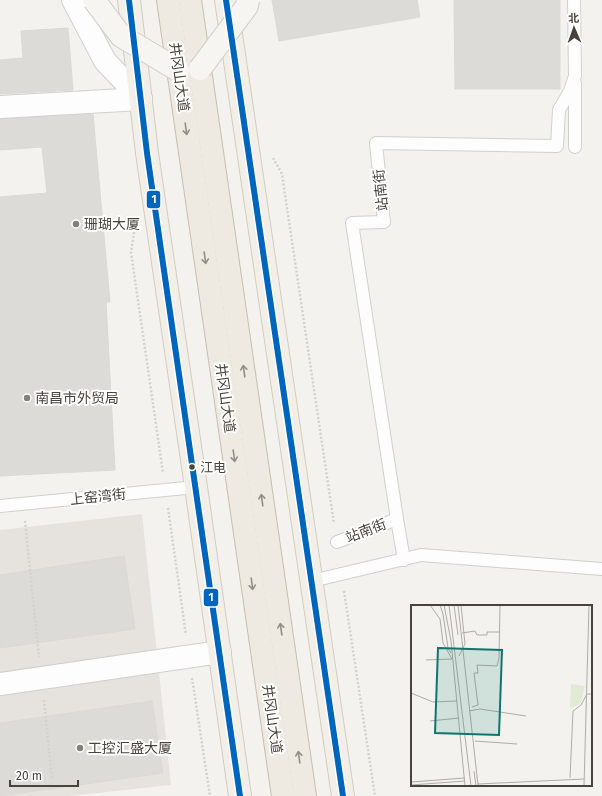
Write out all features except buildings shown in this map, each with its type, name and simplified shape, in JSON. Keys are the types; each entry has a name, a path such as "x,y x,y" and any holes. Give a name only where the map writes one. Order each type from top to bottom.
{"highway":[{"name":"井冈山大道","path":"168,0 283,796"},
{"name":"井冈山大道","path":"190,0 305,796"}],"main road":[{"path":"94,0 121,36 178,70"},
{"path":"129,0 147,153 240,796"},
{"path":"226,0 343,796"},
{"path":"200,69 247,6 248,0"}],"street":[{"path":"73,0 106,61 141,99"},
{"path":"0,107 141,99"},
{"path":"0,684 220,652"}],"lane":[{"name":"站南街","path":"337,542 397,519 352,223 384,222 376,143 557,146 559,110 570,91 576,76 574,0"},
{"path":"575,147 576,76"},
{"name":"上窑湾街","path":"0,506 196,487"},
{"path":"397,519 404,560"},
{"path":"312,581 421,555 602,569"}],"path":[{"path":"270,154 282,174 337,542"},
{"path":"24,504 52,780"},
{"path":"342,574 375,796"}],"shaded area":[{"path":"142,514 171,785 70,796 0,796 0,530"}],"transit line":[{"name":"1","path":"129,0 147,153 240,796"},
{"name":"1","path":"226,0 343,796"}],"place":[{"name":"珊瑚大厦","path":"76,224"},
{"name":"南昌市外贸局","path":"27,398"},
{"name":"江电","path":"192,467"},
{"name":"工控汇盛大厦","path":"80,748"}]}
